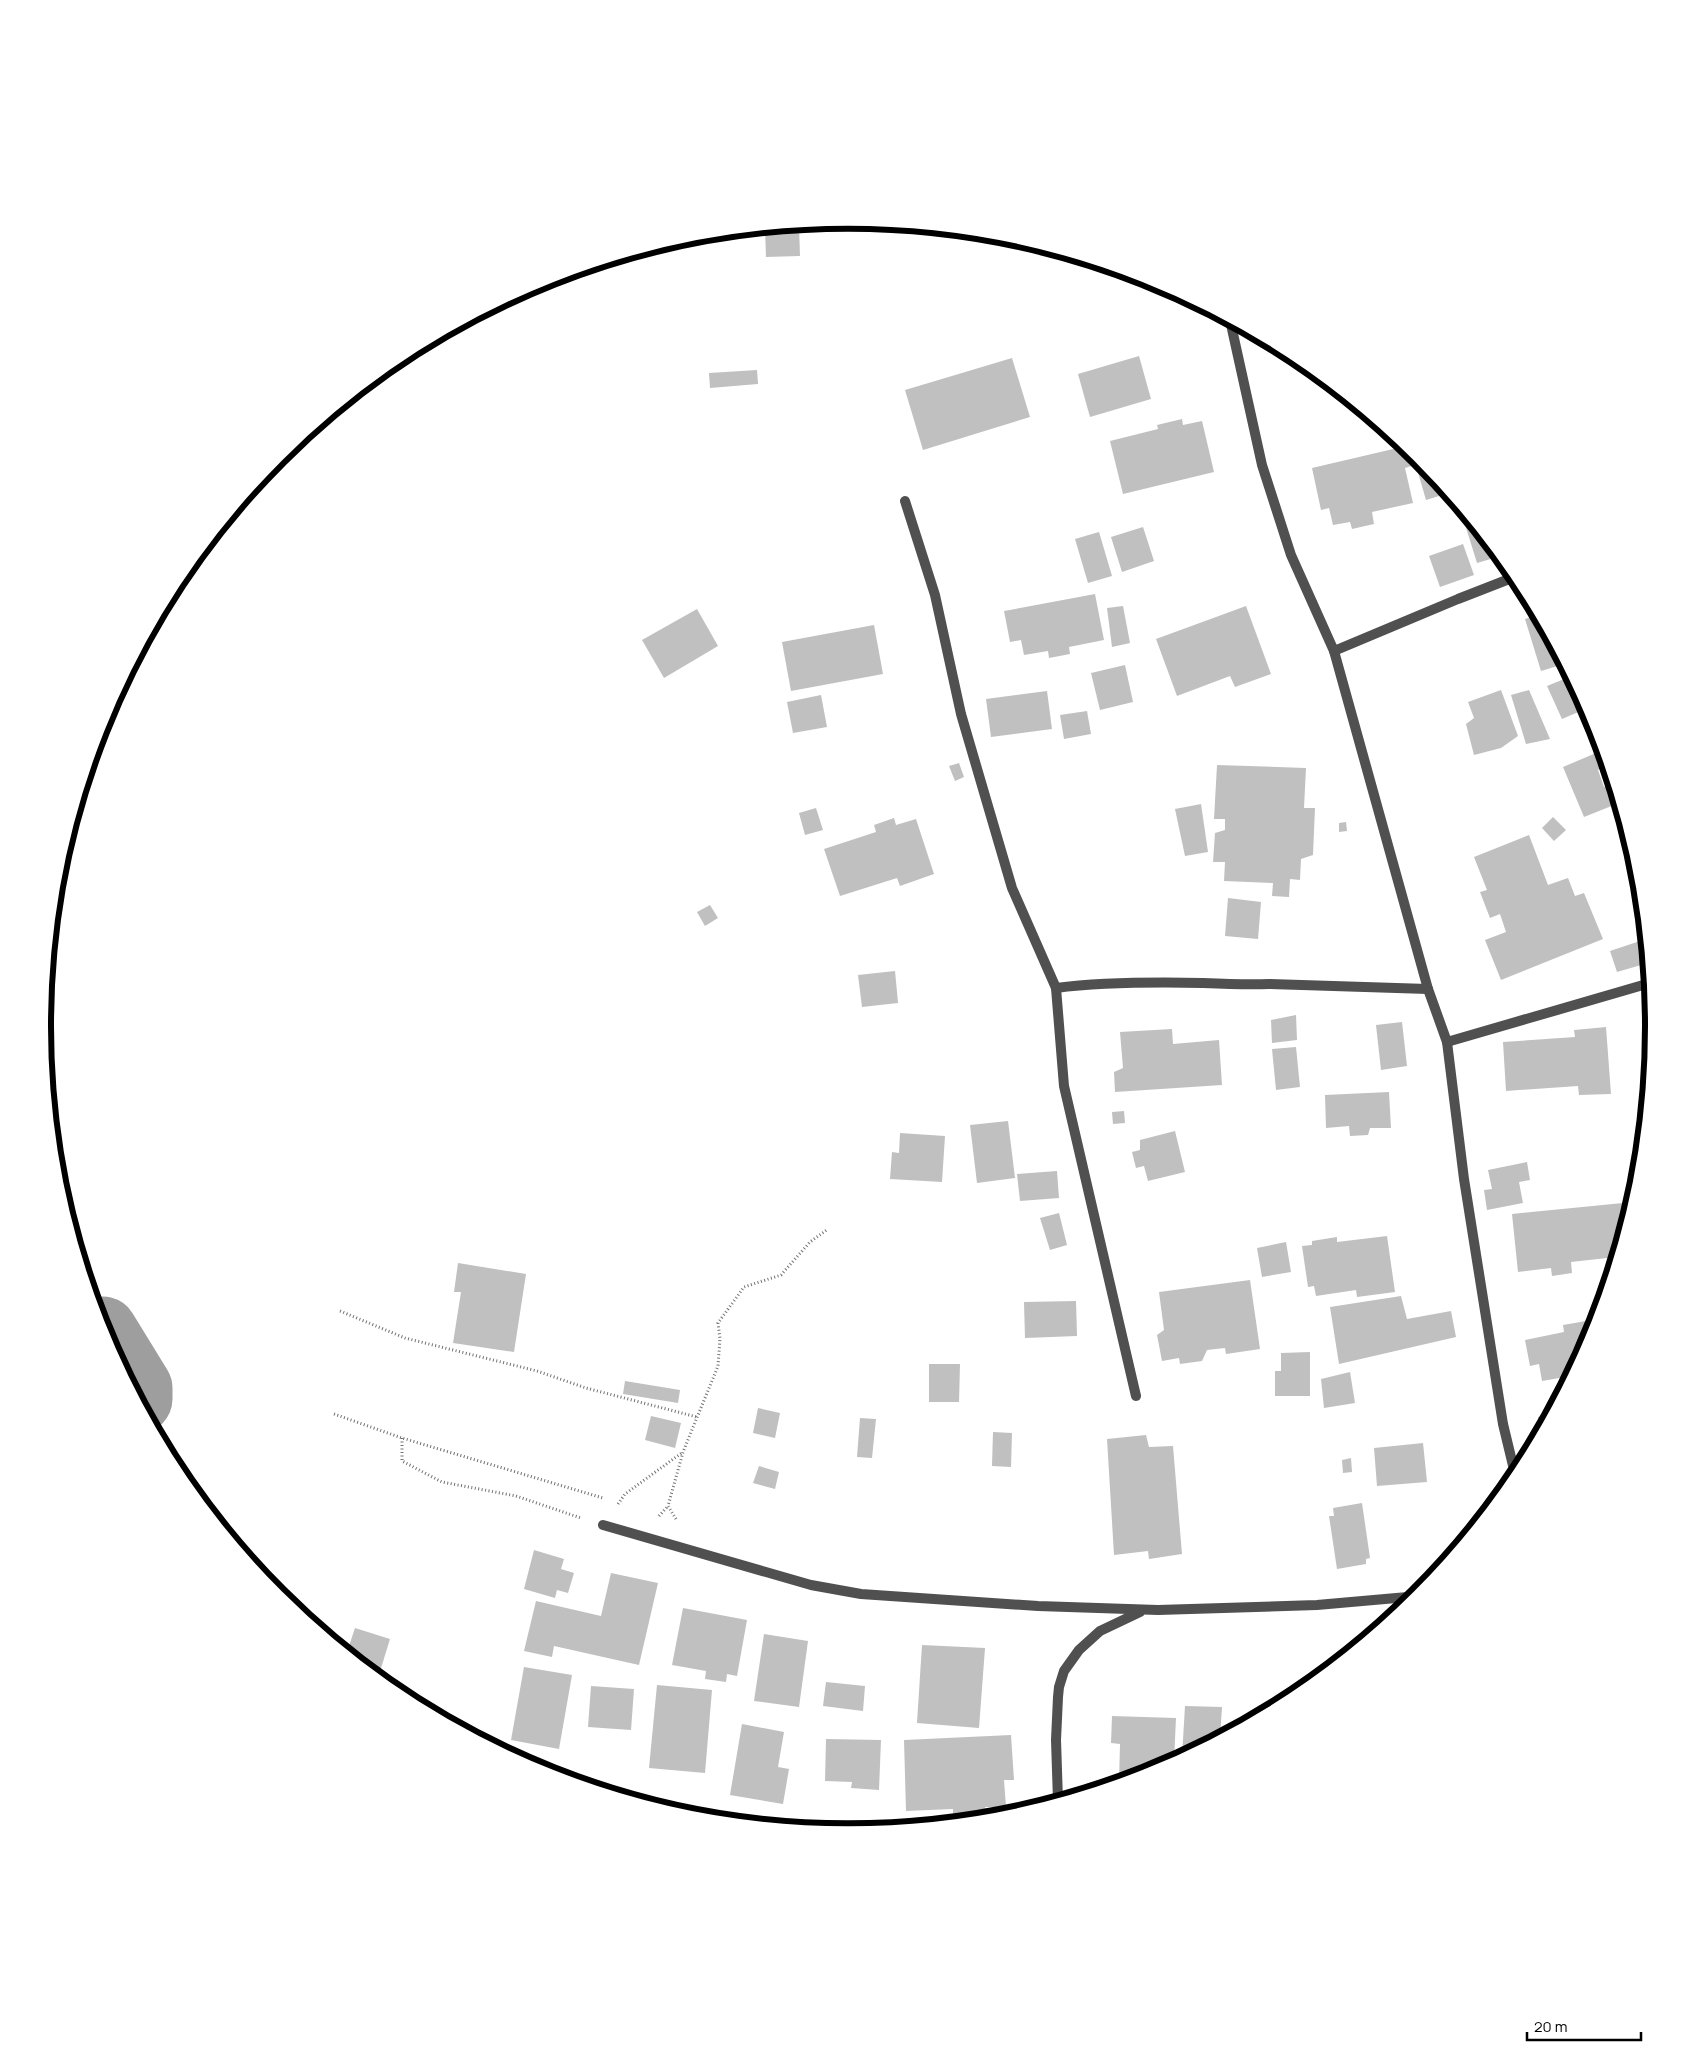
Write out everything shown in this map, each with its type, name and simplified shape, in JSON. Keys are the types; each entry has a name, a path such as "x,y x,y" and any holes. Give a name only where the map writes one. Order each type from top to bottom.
{"street":[{"path":"1232,328 1262,466 1291,555 1334,651 1428,989 1447,1042 1465,1189 1503,1424 1513,1466"},
{"path":"905,501 935,596 961,714 1012,888 1056,988 1064,1086 1136,1396"},
{"path":"1334,651 1508,579"},
{"path":"1056,988 1094,984 1204,983 1244,986 1269,984 1428,989"},
{"path":"1447,1042 1644,985"},
{"path":"603,1525 811,1585 862,1594 1028,1606 1158,1610 1317,1605 1404,1597"},
{"path":"1058,1795 1056,1740 1058,1697 1064,1671 1078,1650 1100,1631 1135,1613 1158,1610"}],"path":[{"path":"681,1549 680,1526 668,1506 683,1452 718,1366 720,1339 718,1323 744,1287 781,1275 810,1242 828,1229"},
{"path":"340,1311 405,1338 536,1371 586,1388 698,1417"},
{"path":"334,1414 402,1438 618,1502"},
{"path":"402,1438 402,1461 442,1482 516,1496 603,1525 625,1494 683,1452"}],"building":[{"path":"799,230 800,256 766,257 765,234"},
{"path":"1139,356 1151,399 1090,417 1078,374"},
{"path":"1012,358 1030,417 923,450 905,390"},
{"path":"757,370 758,384 710,388 709,373"},
{"path":"1182,419 1183,425 1202,421 1214,472 1123,494 1110,441 1158,429 1157,425"},
{"path":"1397,448 1415,465 1405,468 1413,503 1372,512 1374,524 1352,529 1350,522 1333,525 1329,508 1321,510 1312,468"},
{"path":"1418,469 1443,495 1426,500"},
{"path":"1463,519 1493,558 1477,563"},
{"path":"1143,527 1154,561 1122,572 1111,537"},
{"path":"1099,532 1112,576 1088,583 1075,539"},
{"path":"1463,544 1474,575 1440,587 1429,556"},
{"path":"1095,594 1104,640 1069,647 1070,654 1049,658 1048,651 1024,655 1021,640 1010,642 1004,611"},
{"path":"1123,606 1130,643 1112,647 1107,608"},
{"path":"1246,606 1271,674 1235,687 1230,676 1177,696 1156,639"},
{"path":"697,609 718,646 664,678 642,640"},
{"path":"1532,617 1560,665 1541,671 1525,619"},
{"path":"874,625 883,674 791,691 782,642"},
{"path":"1125,665 1133,702 1100,710 1091,673"},
{"path":"1566,678 1581,711 1562,719 1547,686"},
{"path":"1501,690 1518,736 1501,748 1474,755 1466,724 1474,718 1468,702"},
{"path":"1529,690 1550,739 1526,744 1511,695"},
{"path":"1047,691 1052,729 991,737 986,699"},
{"path":"821,695 827,727 793,733 787,702"},
{"path":"1087,711 1091,734 1064,739 1060,715"},
{"path":"1596,753 1602,767 1598,770 1604,787 1608,785 1614,805 1584,817 1563,767"},
{"path":"959,763 964,777 955,781 949,766"},
{"path":"1217,765 1306,768 1304,808 1315,808 1313,855 1301,859 1300,880 1290,879 1289,897 1272,896 1273,883 1224,881 1225,862 1213,862 1215,833 1225,830 1225,819 1214,819"},
{"path":"1201,804 1208,852 1185,856 1175,809"},
{"path":"816,808 823,830 805,835 799,813"},
{"path":"1553,817 1566,830 1554,841 1542,828"},
{"path":"894,818 896,825 916,819 934,874 900,886 897,878 840,896 824,849 876,832 874,825"},
{"path":"1346,822 1347,831 1339,832 1339,823"},
{"path":"1529,835 1548,885 1568,878 1575,896 1584,893 1603,939 1501,980 1485,940 1506,932 1500,914 1490,918 1480,892 1487,890 1474,857"},
{"path":"1228,898 1261,902 1258,939 1225,936"},
{"path":"710,905 718,918 705,926 697,912"},
{"path":"1640,941 1643,964 1617,972 1610,951"},
{"path":"895,971 898,1003 862,1007 858,975"},
{"path":"1296,1015 1297,1040 1272,1043 1271,1020"},
{"path":"1402,1022 1407,1066 1381,1070 1376,1025"},
{"path":"1606,1027 1611,1094 1579,1095 1578,1086 1506,1091 1503,1042 1575,1037 1574,1030"},
{"path":"1172,1029 1173,1044 1219,1040 1222,1085 1115,1092 1114,1072 1123,1068 1120,1032"},
{"path":"1296,1047 1300,1087 1276,1090 1272,1049"},
{"path":"1389,1092 1391,1128 1370,1128 1368,1135 1350,1136 1349,1126 1326,1128 1325,1095"},
{"path":"1124,1111 1125,1123 1113,1124 1112,1112"},
{"path":"1008,1121 1015,1178 977,1183 970,1125"},
{"path":"1175,1131 1185,1172 1148,1181 1144,1166 1136,1168 1132,1152 1140,1150 1140,1140"},
{"path":"900,1133 945,1136 942,1182 890,1179 892,1152 899,1153"},
{"path":"1527,1162 1530,1180 1519,1182 1523,1203 1487,1210 1484,1190 1492,1189 1488,1170"},
{"path":"1057,1171 1059,1198 1020,1201 1017,1174"},
{"path":"1625,1203 1611,1258 1571,1262 1572,1273 1552,1276 1551,1268 1518,1272 1512,1214"},
{"path":"1059,1213 1067,1245 1050,1250 1040,1218"},
{"path":"1387,1236 1395,1292 1357,1297 1356,1290 1316,1296 1314,1286 1308,1287 1302,1246 1312,1245 1312,1241 1337,1237 1337,1242"},
{"path":"1286,1242 1291,1272 1262,1277 1257,1248"},
{"path":"458,1263 526,1274 514,1352 453,1343 461,1292 454,1292"},
{"path":"1250,1280 1260,1349 1226,1354 1225,1348 1207,1350 1202,1361 1180,1364 1179,1358 1162,1361 1157,1335 1164,1330 1159,1292"},
{"path":"1401,1296 1407,1319 1451,1311 1456,1337 1339,1364 1330,1307"},
{"path":"1076,1301 1077,1336 1025,1338 1024,1302"},
{"path":"1586,1321 1587,1326 1565,1377 1542,1381 1539,1364 1530,1366 1525,1340 1564,1332 1563,1325"},
{"path":"1310,1352 1310,1396 1275,1396 1275,1371 1281,1371 1281,1353"},
{"path":"929,1364 960,1364 959,1402 929,1402"},
{"path":"1350,1372 1355,1403 1324,1408 1321,1379"},
{"path":"625,1381 680,1390 678,1403 623,1394"},
{"path":"758,1408 780,1413 775,1438 753,1433"},
{"path":"651,1416 681,1423 675,1448 645,1440"},
{"path":"1544,1416 1539,1424 1538,1417"},
{"path":"860,1418 876,1419 872,1458 857,1457"},
{"path":"993,1432 1012,1433 1011,1467 992,1466"},
{"path":"1146,1435 1149,1447 1173,1446 1182,1554 1149,1559 1148,1551 1114,1555 1107,1439"},
{"path":"1423,1443 1427,1482 1377,1486 1374,1448"},
{"path":"1351,1458 1352,1472 1343,1473 1342,1460"},
{"path":"759,1466 779,1472 775,1489 753,1483"},
{"path":"1362,1503 1370,1558 1366,1559 1366,1564 1337,1569 1329,1516 1334,1516 1333,1508"},
{"path":"534,1550 564,1559 561,1569 574,1573 568,1593 557,1590 555,1598 524,1589"},
{"path":"611,1573 658,1583 639,1665 554,1646 552,1657 524,1651 536,1601 601,1616"},
{"path":"683,1608 747,1620 737,1676 727,1674 726,1682 705,1679 706,1671 672,1665"},
{"path":"355,1628 390,1639 380,1671 349,1647"},
{"path":"764,1634 808,1641 799,1707 754,1701"},
{"path":"922,1645 985,1648 979,1728 917,1723"},
{"path":"524,1667 572,1675 559,1749 511,1740"},
{"path":"826,1682 865,1686 863,1711 823,1706"},
{"path":"657,1685 712,1690 705,1773 649,1768"},
{"path":"591,1686 634,1689 631,1730 588,1727"},
{"path":"1185,1706 1222,1707 1220,1730 1182,1750"},
{"path":"1112,1716 1176,1718 1174,1753 1154,1763 1119,1776 1120,1744 1111,1743"},
{"path":"742,1724 784,1732 778,1767 789,1769 783,1804 730,1795"},
{"path":"1011,1735 1014,1780 1004,1780 1006,1807 985,1807 985,1811 953,1816 953,1809 906,1811 904,1740"},
{"path":"826,1739 881,1740 879,1790 851,1788 852,1782 825,1781"}]}
